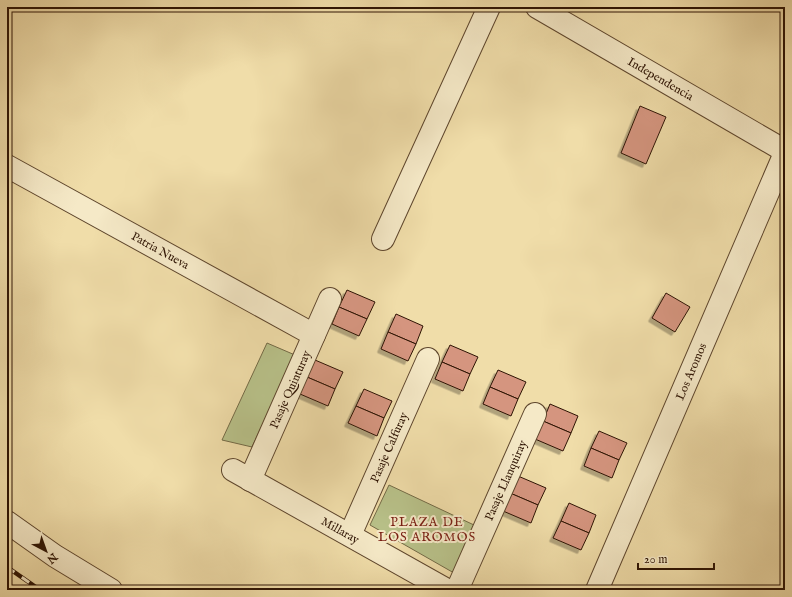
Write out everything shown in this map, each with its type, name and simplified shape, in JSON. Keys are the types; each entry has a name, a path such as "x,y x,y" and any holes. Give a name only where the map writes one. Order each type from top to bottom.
{"street":[{"path":"382,239 489,7"},
{"name":"Independencia","path":"537,7 785,152"},
{"name":"Los Aromos","path":"597,590 785,152"},
{"name":"Patria Nueva","path":"7,166 314,335"},
{"name":"Pasaje Quinturay","path":"242,475 314,335 330,299"},
{"name":"Pasaje Calfuray","path":"350,535 428,359"},
{"name":"Pasaje Llanquiray","path":"457,590 535,414"},
{"name":"Millaray","path":"242,475 448,590"},
{"path":"7,522 55,556 111,590"}],"green space":[{"path":"267,343 295,355 252,447 222,440"},
{"path":"389,485 474,525 454,573 370,525"}],"building":[{"path":"640,106 666,117 646,164 621,153"},
{"path":"347,290 375,302 367,319 339,307"},
{"path":"666,293 690,307 675,332 652,318"},
{"path":"339,307 367,319 359,336 332,324"},
{"path":"396,314 423,326 416,344 388,332"},
{"path":"388,332 416,344 408,361 381,349"},
{"path":"450,345 478,357 470,374 442,362"},
{"path":"315,360 343,372 335,389 307,377"},
{"path":"442,362 470,374 463,391 435,379"},
{"path":"498,370 526,382 518,399 490,387"},
{"path":"307,377 335,389 328,406 300,394"},
{"path":"490,387 518,399 511,416 483,404"},
{"path":"364,389 392,401 384,418 356,406"},
{"path":"550,404 578,416 571,433 543,421"},
{"path":"356,406 384,418 377,436 348,423"},
{"path":"543,421 571,433 563,451 535,439"},
{"path":"599,431 627,443 619,460 591,448"},
{"path":"591,448 619,460 612,478 584,466"},
{"path":"518,476 546,488 538,505 510,493"},
{"path":"510,493 538,505 531,523 503,511"},
{"path":"569,503 596,515 589,533 561,521"},
{"path":"561,521 589,533 581,550 553,538"}],"railway":[{"path":"7,567 40,590"}],"district":[{"name":"PLAZA DE LOS AROMOS","path":"427,528"}]}
